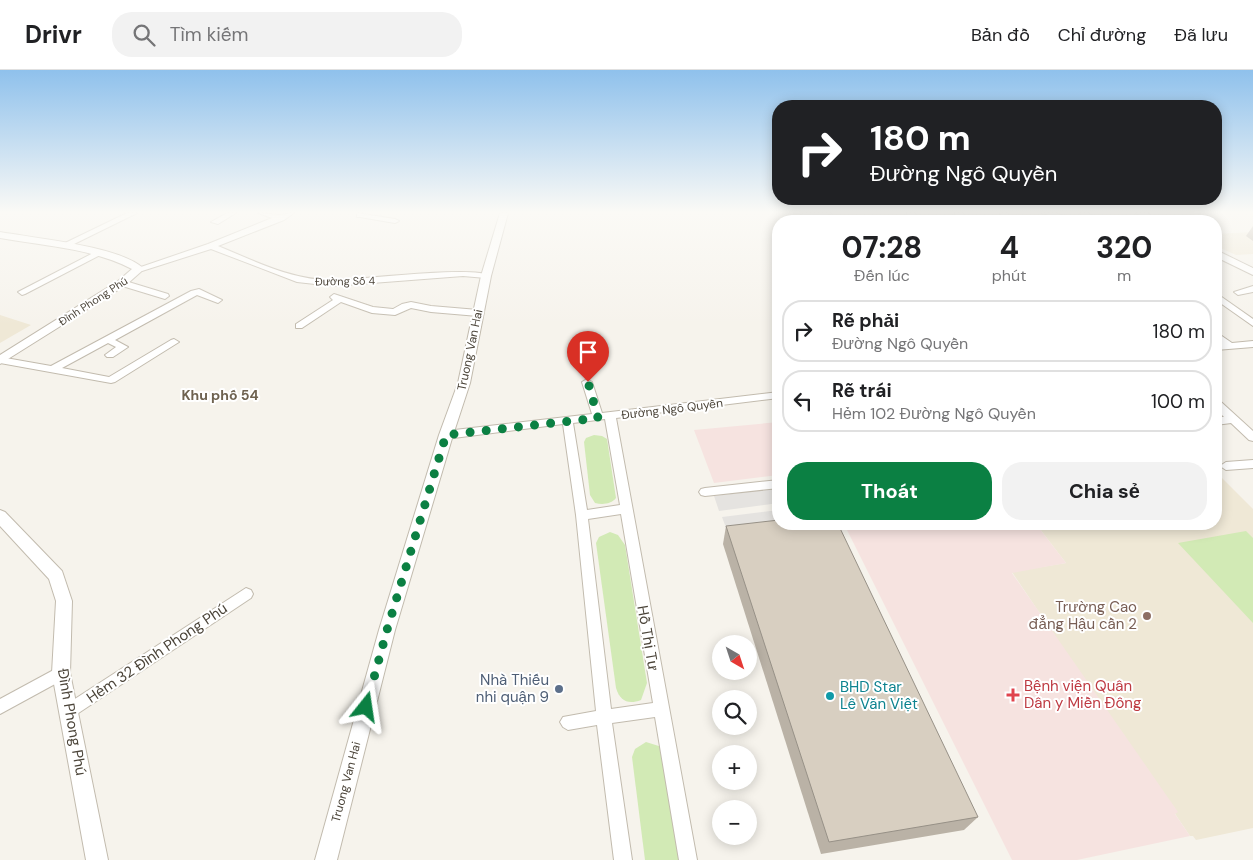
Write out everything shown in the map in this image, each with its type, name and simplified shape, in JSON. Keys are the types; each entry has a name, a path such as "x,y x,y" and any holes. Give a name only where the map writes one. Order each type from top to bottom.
{"street":[{"name":"Đình Phong Phú","path":"0,360 122,282 139,269 126,262 91,250"},
{"path":"139,269 199,250"},
{"name":"Đường Số 4","path":"221,250 297,280 333,283 463,274 486,276"},
{"name":"Truong Van Hai","path":"326,860 387,630 446,435 464,383 493,250"},
{"path":"22,292 100,252"},
{"path":"1222,255 1253,272"},
{"path":"122,282 166,296"},
{"path":"1238,292 1253,289"},
{"path":"53,369 194,293 199,292 218,300"},
{"path":"299,326 337,298 372,310 394,312 411,305 431,309 478,313"},
{"path":"1222,301 1253,323"},
{"path":"106,339 123,347 110,355"},
{"path":"1222,340 1229,345"},
{"path":"0,360 111,380 174,342"},
{"path":"1222,346 1253,344"},
{"path":"588,382 604,417"},
{"name":"Đường Ngô Quyền","path":"446,435 772,397"},
{"path":"1222,408 1253,437"},
{"name":"Hồ Thị Tư","path":"604,417 626,509 688,860"},
{"path":"1222,420 1234,419"},
{"path":"568,422 582,515 604,717 623,860"},
{"path":"1226,466 1253,464"},
{"path":"704,492 772,485"},
{"path":"582,515 626,509"},
{"name":"Đình Phong Phú","path":"0,516 56,576 64,601 61,673 97,860"},
{"name":"Hẻm 32 Đình Phong Phú","path":"69,712 246,594"},
{"path":"0,707 61,673"},
{"path":"568,722 660,709"}],"shaded area":[{"path":"1225,250 1253,250 1253,254 1236,255"},
{"path":"0,315 31,325 0,343"},
{"path":"772,423 772,476 714,483 694,430"},
{"name":"Trường Cao đẳng Hậu cần 2","path":"1222,478 1253,509 1253,828 1196,840 1193,836 1190,836 1012,572 1066,563 1041,530 1222,530"},
{"path":"772,489 772,504 719,511 714,496"},
{"path":"772,511 772,525 728,533 722,517"},
{"name":"Bệnh viện Quân Dân y Miền Đông","path":"847,530 1041,530 1066,563 1012,573 1178,812 1175,814 1190,836 1077,860 1012,860"}],"green space":[{"path":"594,435 607,439 616,498 607,504 595,503 590,495 584,442 586,438"},
{"path":"1246,531 1253,538 1253,623 1178,543"},
{"path":"610,532 618,535 625,545 647,683 641,700 632,702 622,699 616,688 596,543 599,537"},
{"path":"646,742 662,747 684,860 645,860 632,757 635,749"}],"building":[{"path":"772,521 772,530 841,530 978,817 829,842 726,526"}],"place":[{"name":"Trường Cao đẳng Hậu cần 2","path":"1147,616"},
{"name":"Nhà Thiếu nhi quận 9","path":"559,689"},
{"name":"Bệnh viện Quân Dân y Miền Đông","path":"1013,695"},
{"name":"BHD Star Lê Văn Việt","path":"830,696"}],"district":[{"name":"Khu phố 54","path":"220,395"}],"route":[{"path":"366,707 387,630 446,435 598,418 588,382"}]}
